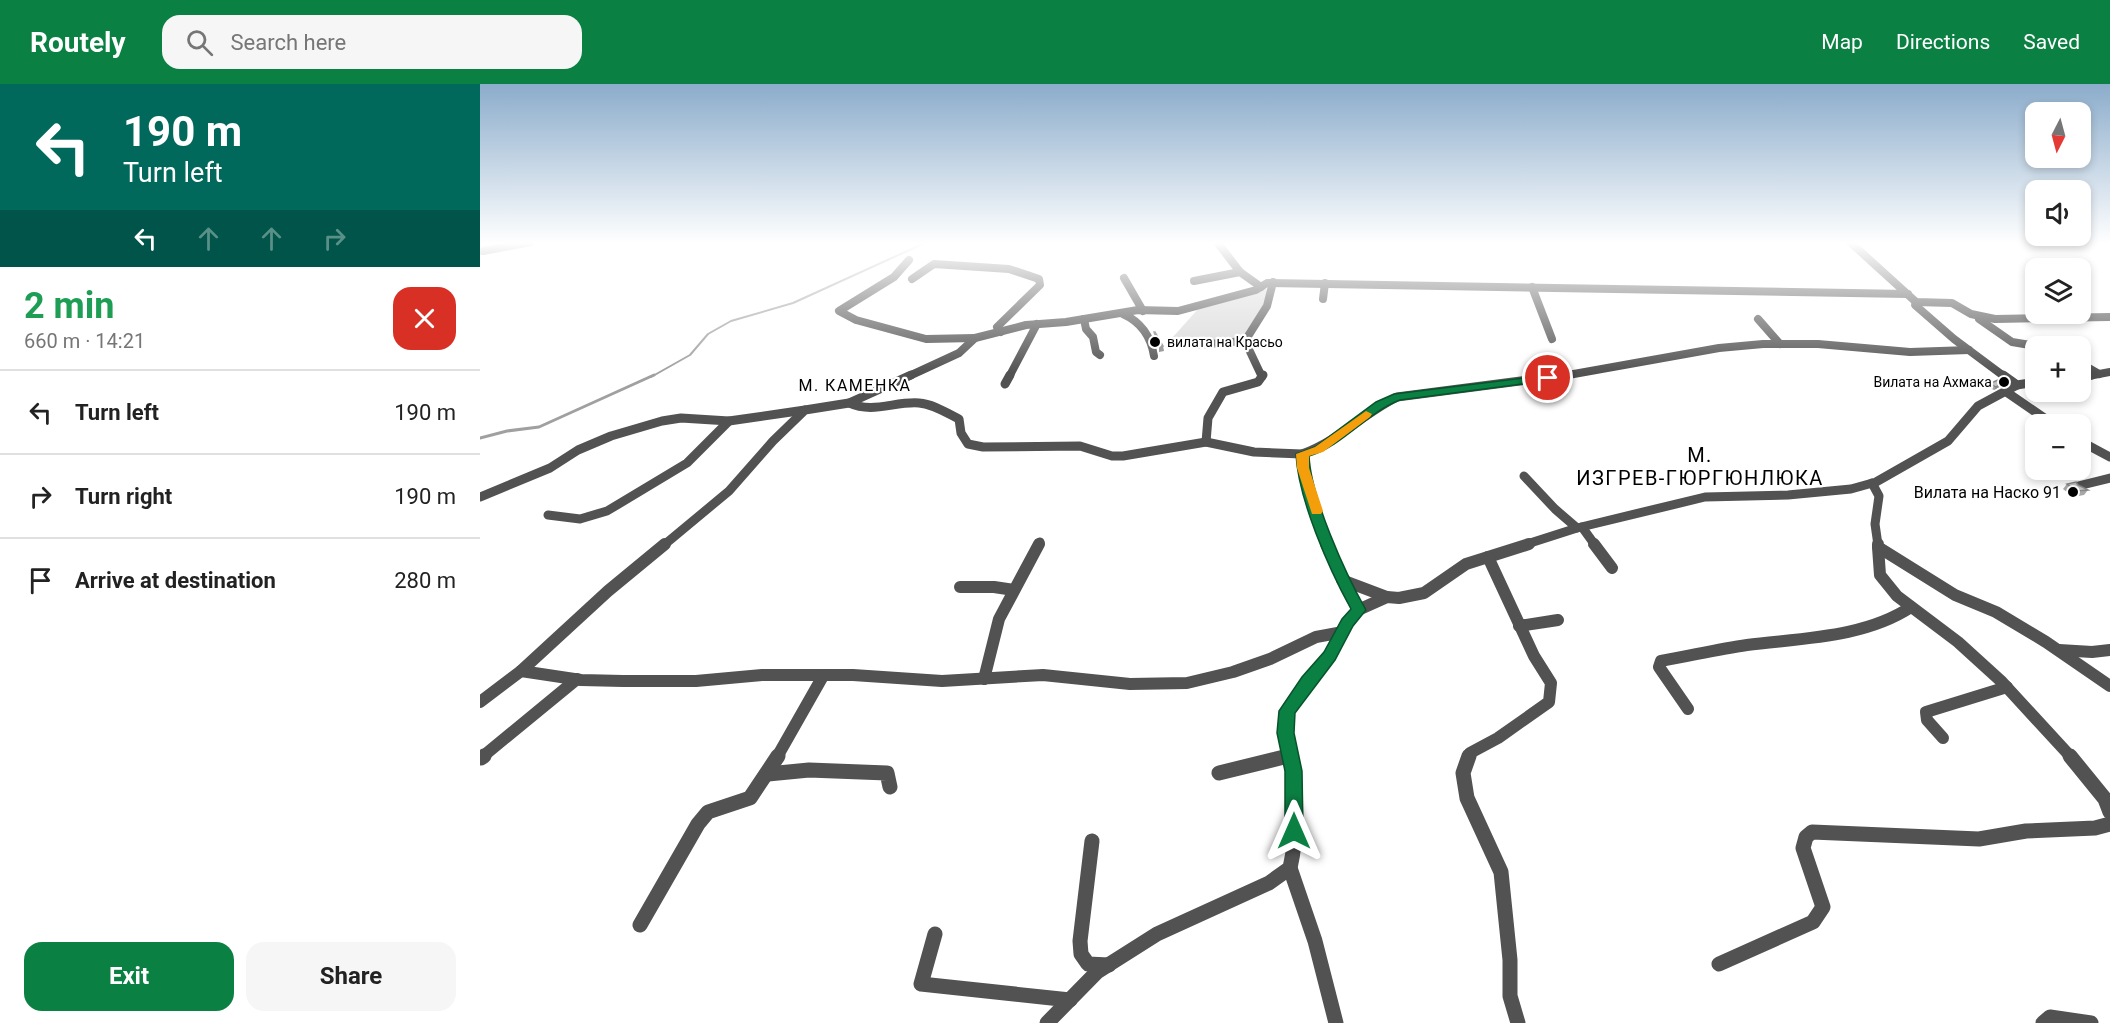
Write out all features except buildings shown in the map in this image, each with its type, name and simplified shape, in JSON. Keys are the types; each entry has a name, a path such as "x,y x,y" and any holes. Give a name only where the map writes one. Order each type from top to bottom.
{"street":[{"path":"879,286 838,311 856,320 927,339 975,338 1026,325 1143,310 1186,309 1261,286"},
{"path":"1001,332 997,327 1039,286"},
{"path":"1129,286 1143,310"},
{"path":"1245,341 1266,311 1273,286"},
{"path":"1323,299 1325,286"},
{"path":"1483,286 1908,294"},
{"path":"1899,286 1916,303 1915,305 1969,350 2017,385"},
{"path":"1532,287 1552,339"},
{"path":"1916,303 1952,303 2012,342 2025,344"},
{"path":"1120,313 1139,321 1154,356"},
{"path":"1971,314 1995,320 2110,317"},
{"path":"1084,319 1086,329 1093,337 1096,352 1100,355"},
{"path":"1758,319 1780,344"},
{"path":"1005,384 1037,324"},
{"path":"480,497 550,468 578,450 611,436 681,418 729,421 849,404 959,353 975,338"},
{"path":"1195,345 1245,341"},
{"path":"1206,442 1208,418 1223,392 1258,382 1263,375 1245,341"},
{"path":"849,404 857,408 868,408 920,403 959,419 961,433 968,444 983,447 1080,446 1112,456 1123,456 1206,442 1254,452 1302,454 1319,450 1380,404 1398,397 1561,376 1719,348 1818,344 1910,352 1969,350"},
{"path":"2091,369 2099,374"},
{"path":"2091,375 2110,372"},
{"path":"1336,1023 1315,941 1290,868 1294,850 1293,771 1286,733 1287,711 1330,656 1358,610 1387,597 1424,593 1466,564 1580,528 1705,497 1788,495 1851,489 1872,483 1948,441 1977,406 2017,385 2025,384"},
{"path":"2005,391 2038,414"},
{"path":"480,702 521,671 608,591 729,491 773,441 805,410"},
{"path":"548,515 580,519 607,511 687,463 729,421"},
{"path":"2091,447 2110,457"},
{"path":"1302,454 1303,468 1316,512 1342,580 1358,610"},
{"path":"1524,476 1555,509 1580,528 1612,568"},
{"path":"2078,486 2110,478"},
{"path":"1872,483 1879,496 1875,524 1880,575 1897,596 1958,642 2007,687 2073,759 2105,799 2110,812"},
{"path":"984,679 999,619 1040,542"},
{"path":"1878,547 1955,595 1996,612 2059,650 2110,686"},
{"path":"1488,557 1519,626 1551,683 1549,702 1498,738 1470,753 1463,773 1467,798 1501,872 1510,960 1509,996 1518,1023"},
{"path":"1342,580 1387,597"},
{"path":"960,587 994,587 1014,590"},
{"path":"1688,709 1659,667 1661,661 1728,648 1876,626 1902,615 1911,607"},
{"path":"1519,626 1558,620"},
{"path":"521,671 577,679 696,681 762,675 853,675 942,681 1043,675 1130,684 1187,683 1270,659 1316,637 1343,633"},
{"path":"2059,650 2092,652 2110,650"},
{"path":"640,925 698,824 708,812 750,798 768,774 823,676"},
{"path":"481,758 577,679"},
{"path":"1943,738 1927,720 1926,711 2007,687"},
{"path":"1219,773 1290,755"},
{"path":"768,774 809,770 887,773 890,787"},
{"path":"1719,964 1813,922 1823,907 1803,849 1806,837 1812,832 1979,839 2026,831 2095,828 2110,824"},
{"path":"1092,841 1080,941 1081,954 1088,964 1109,965"},
{"path":"1047,1023 1097,972 1156,934 1269,884 1290,868"},
{"path":"935,934 921,984 1070,1000"},
{"path":"2043,1023 2050,1017 2091,1023"}],"shaded area":[{"path":"1266,287 1267,294 1263,308 1242,339 1189,343 1173,337 1198,309"}],"waterway":[{"path":"651,377 690,355 708,334 731,321 793,303 831,286"},
{"path":"480,438 507,431 539,427 654,375"}],"slow traffic":[{"path":"1316,511 1303,468 1302,454 1319,450 1366,414"}],"place":[{"name":"вилата на Красьо","path":"1155,342"},
{"name":"Вилата на Ахмака","path":"2004,382"},
{"name":"Вилата на Наско 91","path":"2073,492"}],"district":[{"name":"М. КАМЕНКА","path":"855,385"},
{"name":"М. ИЗГРЕВ-ГЮРГЮНЛЮКА","path":"1700,466"}],"route":[{"path":"1294,831 1293,771 1286,733 1287,711 1330,656 1347,623 1358,610 1342,580 1316,512 1303,468 1302,454 1319,450 1380,404 1398,397 1548,378"}]}
